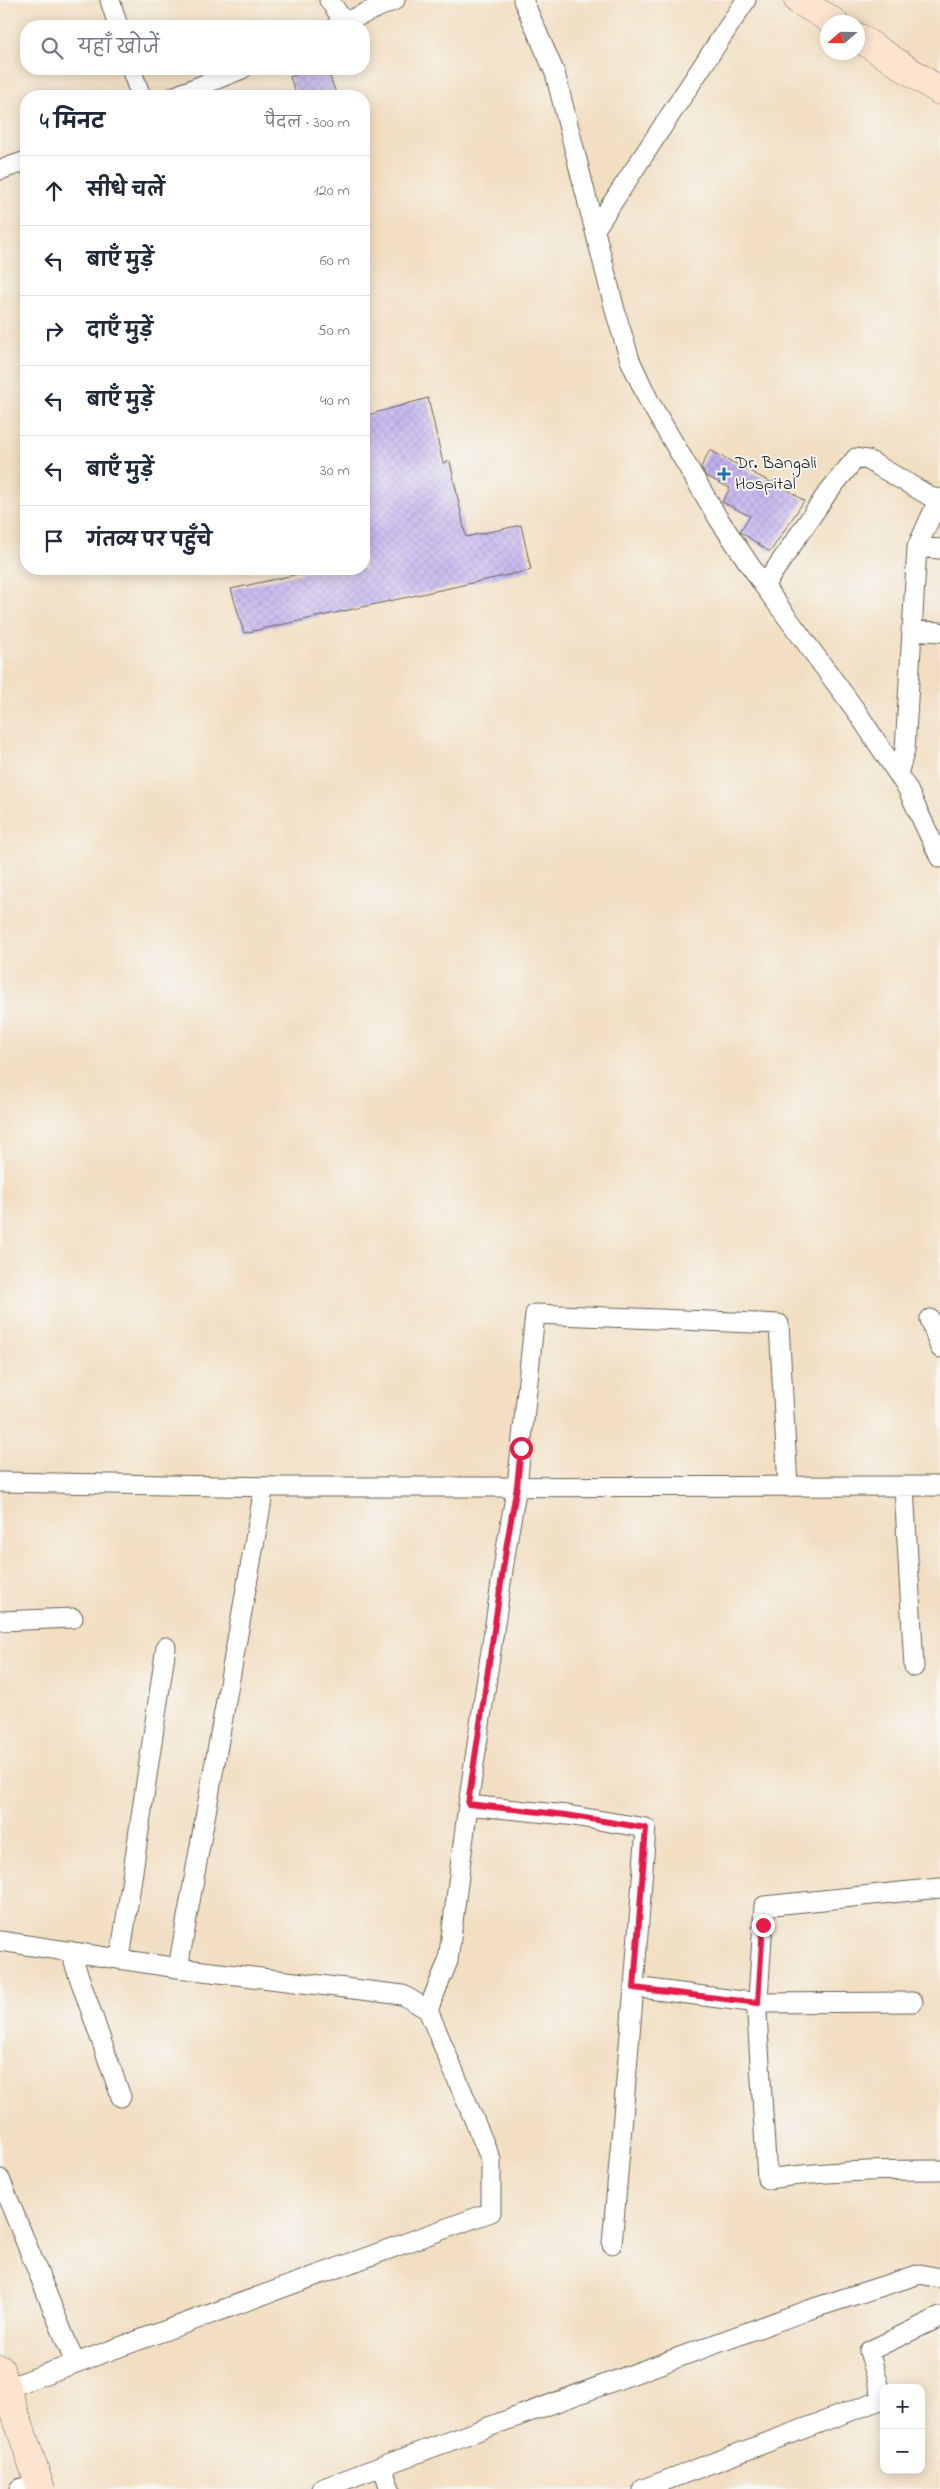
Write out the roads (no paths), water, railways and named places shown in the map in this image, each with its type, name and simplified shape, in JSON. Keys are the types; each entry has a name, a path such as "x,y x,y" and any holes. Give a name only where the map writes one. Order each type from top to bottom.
{"street":[{"path":"110,0 116,20"},
{"path":"329,0 339,20"},
{"path":"350,20 395,0"},
{"path":"523,0 555,73 616,314 630,360 649,401 718,518 764,586 857,712 898,774 940,858"},
{"path":"595,229 746,0"},
{"path":"798,0 823,15"},
{"path":"865,42 940,91"},
{"path":"133,75 139,90"},
{"path":"190,90 227,75"},
{"path":"0,170 20,163"},
{"path":"764,586 828,492 856,458 868,460 939,500 917,547 905,750 898,774"},
{"path":"917,547 940,549"},
{"path":"911,630 940,632"},
{"path":"428,2010 448,1961 468,1804 517,1486 535,1314 779,1324 788,1487"},
{"path":"930,1319 940,1348"},
{"path":"0,1482 262,1487 940,1486"},
{"path":"178,1968 261,1506 262,1487"},
{"path":"904,1487 914,1667"},
{"path":"0,1621 73,1618"},
{"path":"120,1959 166,1647"},
{"path":"468,1804 566,1815 646,1828 612,2244"},
{"path":"940,1888 764,1906 758,2003 767,2179 864,2170 940,2170"},
{"path":"0,1941 178,1968 403,1995 428,2010 491,2160 491,2212 75,2363 4,2379 33,2487"},
{"path":"70,1952 122,2097"},
{"path":"634,1988 758,2003 913,2002"},
{"path":"0,2179 75,2363"},
{"path":"321,2489 808,2310 920,2274 940,2278"},
{"path":"643,2489 883,2399 869,2351 940,2317"},
{"path":"382,2466 390,2489"}],"place":[{"name":"Dr. Bangali Hospital","path":"724,474"}]}
